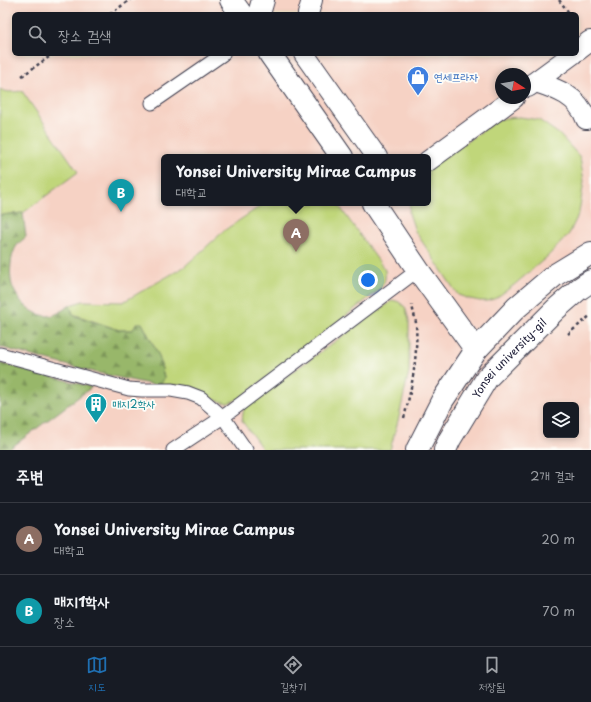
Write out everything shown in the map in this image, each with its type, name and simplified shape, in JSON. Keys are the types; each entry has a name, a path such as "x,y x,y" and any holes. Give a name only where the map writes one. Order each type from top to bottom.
{"street":[{"path":"231,0 240,12"},
{"path":"260,12 263,0"},
{"path":"309,12 312,0"},
{"path":"271,56 340,154"},
{"path":"305,56 375,154"},
{"path":"531,85 570,56"},
{"path":"531,86 552,87 567,95 578,105 586,119"},
{"path":"431,159 506,104"},
{"path":"375,206 411,275 476,350"},
{"path":"417,450 442,401 476,350 516,308 556,275 591,253"},
{"name":"Yonsei university-gil","path":"445,450 450,439 488,378 556,309 579,289 591,281"}],"lane":[{"path":"152,103 220,56"},
{"path":"173,450 223,418 411,275"},
{"path":"0,354 129,389 171,390 188,393 201,398 223,418 246,450"}],"path":[{"path":"113,12 130,0"},
{"path":"559,0 568,12"},
{"path":"22,76 50,56"},
{"path":"403,421 411,393 416,358 416,322 410,297 411,275"},
{"path":"566,336 591,315"}],"shaded area":[{"path":"0,0 591,0 591,450 0,450"}],"green space":[{"path":"0,89 8,92 22,91 78,172 23,213 0,215"},
{"path":"520,117 539,120 559,134 580,157 584,181 579,213 569,234 548,256 514,285 496,298 488,301 480,301 458,295 415,231 409,213 410,206 431,206 431,167 496,121 505,118"},
{"path":"261,206 339,206 385,270 384,283 379,290 239,399 228,403 207,397 202,391 189,386 160,386 164,378 159,356 142,323 134,330 119,330 73,314 70,305 83,301 123,302 184,267 225,230"},
{"path":"23,213 26,237 15,249 10,270 13,288 22,303 37,313 48,316 60,312 70,305 73,315 119,330 133,330 136,323 142,323 159,356 164,378 160,386 120,378 0,347 0,215"},
{"path":"393,300 399,302 405,307 409,320 409,371 390,450 263,450 242,421 245,406"},
{"path":"0,363 92,387 8,450 0,450"}],"place":[{"name":"연세프라자","path":"418,96"},
{"name":"매지1학사","path":"121,212"},
{"name":"Yonsei University Mirae Campus","path":"296,252"},
{"name":"매지2학사","path":"96,424"}]}
